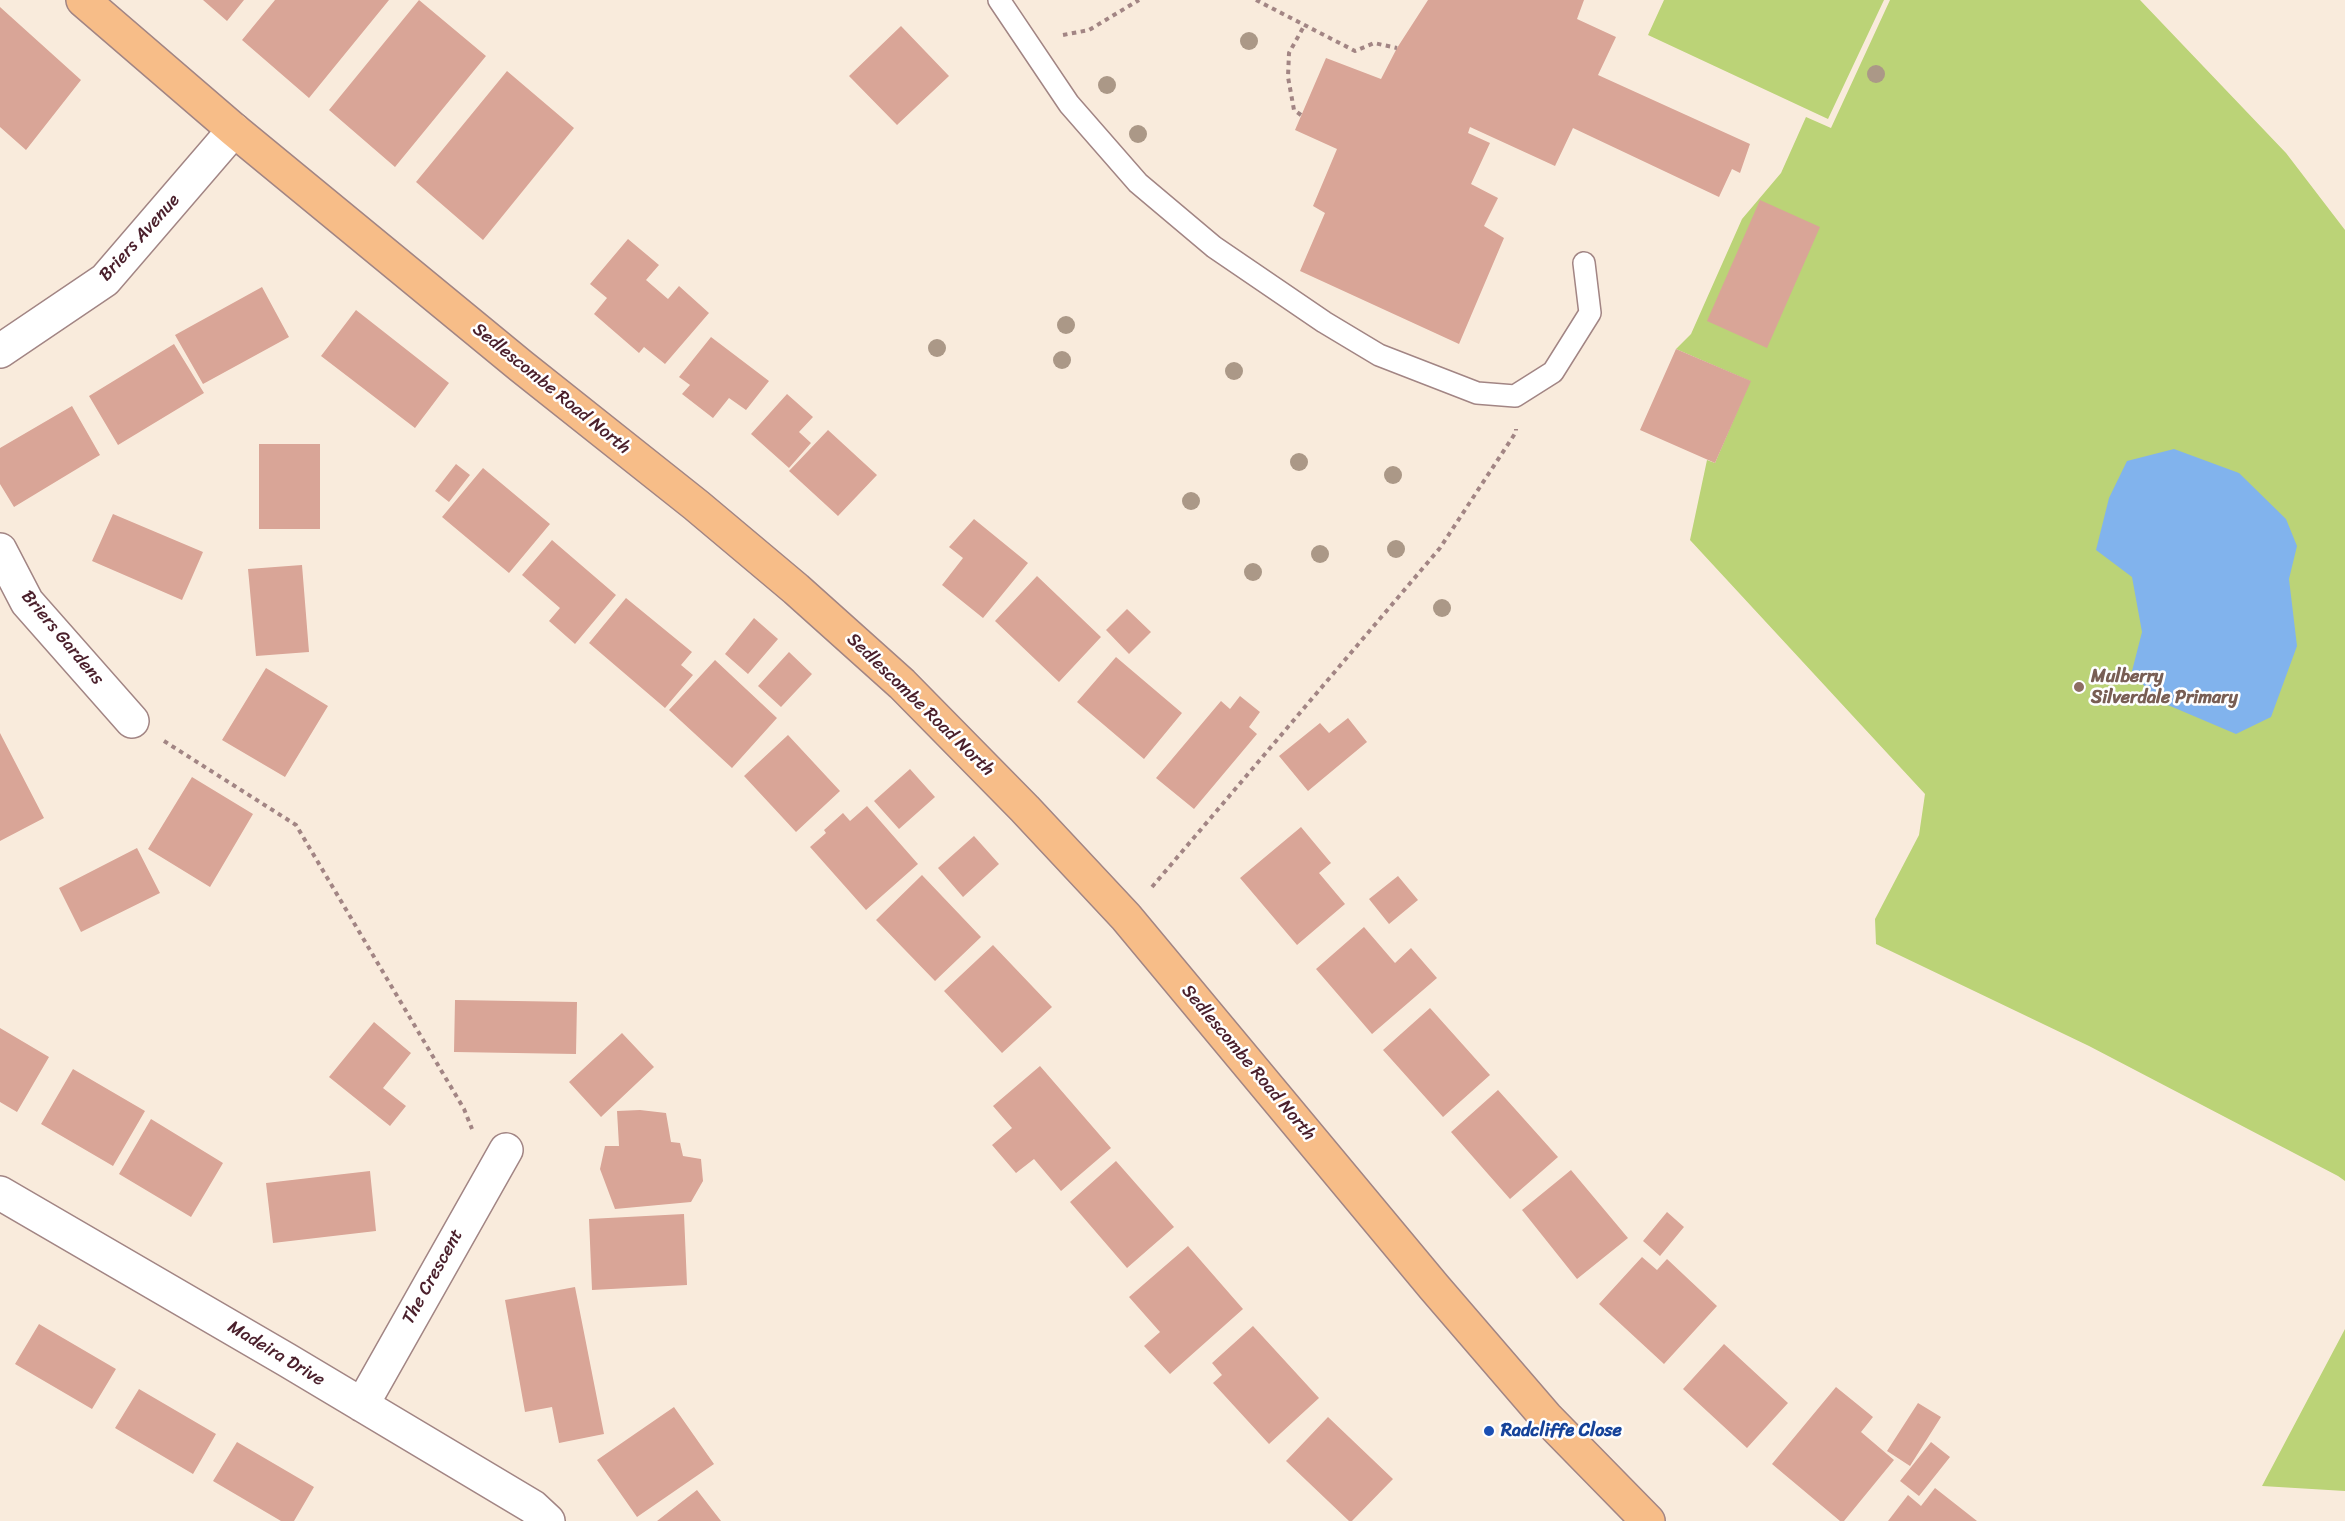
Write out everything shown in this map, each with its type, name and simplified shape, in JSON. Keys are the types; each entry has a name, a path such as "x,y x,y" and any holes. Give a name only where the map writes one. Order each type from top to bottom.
{"highway":[{"name":"Sedlescombe Road North","path":"83,0 234,130 521,366 696,505 814,605 902,684 1025,809 1126,917 1434,1287 1539,1409 1641,1519"}],"street":[{"name":"Briers Avenue","path":"0,351 105,280 234,130"},
{"name":"Briers Gardens","path":"0,550 27,602 132,721"},
{"name":"The Crescent","path":"362,1405 499,1162"},
{"name":"Madeira Drive","path":"0,1193 533,1507 548,1521"}],"lane":[{"path":"999,0 1069,104 1138,183 1214,247 1324,322 1379,355 1477,393 1515,396 1553,372 1590,313 1584,263"}],"path":[{"path":"1015,24 1063,35 1089,30 1139,0"},
{"path":"1256,0 1355,51 1374,43 1397,48"},
{"path":"1301,115 1294,110 1288,77 1289,53 1304,26"},
{"path":"1126,917 1219,811 1349,653 1440,548 1516,432 1515,396"},
{"path":"132,721 296,825 464,1109 499,1162"}],"green space":[{"path":"1664,0 1884,0 1828,119 1648,35"},
{"path":"1890,0 2140,0 2286,153 2345,230 2345,1181 2089,1046 1876,944 1875,919 1919,835 1925,794 1690,540 1707,460 1715,463 1750,381 1676,349 1691,334 1742,219 1781,173 1806,117 1831,128"},
{"path":"2345,1329 2345,1491 2262,1486"}],"water":[{"path":"2174,449 2239,473 2286,519 2297,546 2289,579 2297,646 2271,717 2236,734 2156,700 2132,671 2142,632 2132,577 2096,550 2109,498 2127,461"}],"building":[{"path":"203,0 244,0 227,21"},
{"path":"275,0 389,0 309,98 242,40"},
{"path":"419,0 486,56 395,167 329,110"},
{"path":"1428,0 1584,0 1577,19 1616,37 1598,75 1750,144 1740,173 1732,169 1719,197 1573,128 1555,166 1470,127 1468,133 1490,143 1471,184 1498,198 1484,226 1504,238 1459,344 1300,271 1325,213 1313,206 1337,149 1295,130 1326,58 1381,79 1397,48"},
{"path":"0,7 81,80 26,150 0,127"},
{"path":"901,26 949,76 897,125 849,76"},
{"path":"507,71 574,128 483,240 416,182"},
{"path":"1760,200 1820,227 1767,348 1707,321"},
{"path":"628,239 659,265 646,280 668,299 679,286 709,313 665,364 644,347 639,353 594,314 607,298 590,284"},
{"path":"262,287 289,337 203,384 175,335"},
{"path":"356,310 449,383 415,428 321,356"},
{"path":"711,337 769,381 746,410 729,398 713,418 682,394 690,385 679,377"},
{"path":"174,344 204,393 118,445 89,396"},
{"path":"1676,349 1751,381 1715,463 1640,430"},
{"path":"787,394 813,417 799,432 811,443 789,468 751,434"},
{"path":"72,406 100,455 14,507 0,484 0,448"},
{"path":"828,430 877,475 838,516 789,471"},
{"path":"259,444 320,444 320,529 259,529"},
{"path":"456,464 470,475 449,502 435,491"},
{"path":"483,468 550,524 509,573 442,517"},
{"path":"113,514 203,552 182,600 92,561"},
{"path":"974,519 1028,563 983,618 942,585 963,558 949,547"},
{"path":"552,540 616,595 575,644 549,621 560,608 522,575"},
{"path":"302,565 309,652 256,656 248,569"},
{"path":"1037,576 1101,637 1059,682 995,621"},
{"path":"626,598 692,652 681,665 693,675 665,708 589,643"},
{"path":"1127,609 1151,632 1129,654 1106,630"},
{"path":"754,618 778,639 748,674 725,654"},
{"path":"789,652 812,674 781,707 758,686"},
{"path":"1116,657 1182,713 1144,759 1077,702"},
{"path":"715,660 777,718 732,768 669,710"},
{"path":"266,668 328,706 285,777 222,740"},
{"path":"1240,696 1260,712 1249,727 1257,734 1194,809 1156,778 1221,701 1230,709"},
{"path":"1348,718 1367,742 1308,791 1279,756 1320,723 1329,733"},
{"path":"0,733 44,818 0,841"},
{"path":"788,735 840,791 796,832 744,776"},
{"path":"910,769 935,797 899,829 874,801"},
{"path":"192,777 253,814 210,887 148,849"},
{"path":"867,806 918,864 866,910 810,847 843,813 850,821"},
{"path":"1301,827 1331,863 1319,873 1345,904 1297,945 1240,878"},
{"path":"974,836 999,864 963,897 938,868"},
{"path":"137,848 160,893 81,932 59,888"},
{"path":"922,875 981,937 935,981 876,920"},
{"path":"1398,876 1418,900 1389,924 1369,899"},
{"path":"1364,927 1395,963 1411,948 1437,978 1372,1034 1316,969"},
{"path":"993,945 1052,1007 1002,1053 944,991"},
{"path":"455,1000 577,1002 576,1054 454,1052"},
{"path":"1430,1008 1490,1075 1443,1117 1383,1050"},
{"path":"374,1022 411,1053 383,1088 406,1106 390,1126 329,1077"},
{"path":"0,1028 49,1057 17,1112 0,1102"},
{"path":"622,1033 654,1067 601,1117 569,1082"},
{"path":"1040,1066 1111,1148 1061,1191 1034,1159 1016,1173 992,1145 1012,1128 993,1106"},
{"path":"73,1069 145,1111 113,1166 41,1124"},
{"path":"1498,1090 1558,1157 1510,1199 1451,1132"},
{"path":"640,1110 666,1113 671,1142 680,1143 683,1156 701,1159 703,1181 691,1202 615,1209 600,1169 605,1146 619,1146 617,1111"},
{"path":"151,1119 223,1163 191,1217 119,1174"},
{"path":"1116,1161 1174,1227 1127,1268 1070,1202"},
{"path":"1571,1170 1628,1238 1577,1279 1522,1210"},
{"path":"370,1171 376,1231 273,1243 266,1183"},
{"path":"1667,1212 1684,1227 1660,1256 1643,1241"},
{"path":"684,1214 687,1285 592,1290 589,1219"},
{"path":"1188,1246 1243,1309 1170,1374 1144,1346 1160,1332 1129,1297"},
{"path":"1642,1257 1657,1270 1667,1259 1717,1306 1664,1364 1599,1304"},
{"path":"575,1287 604,1434 559,1443 552,1407 525,1412 505,1300"},
{"path":"39,1324 116,1369 92,1409 15,1364"},
{"path":"1253,1326 1319,1398 1269,1444 1213,1383 1222,1375 1212,1363"},
{"path":"1724,1344 1788,1403 1747,1448 1683,1389"},
{"path":"1836,1387 1873,1417 1861,1432 1894,1460 1844,1521 1840,1521 1772,1464"},
{"path":"139,1389 216,1434 193,1474 115,1428"},
{"path":"1918,1403 1941,1417 1910,1466 1887,1451"},
{"path":"674,1407 714,1464 637,1517 597,1460"},
{"path":"1328,1417 1393,1479 1352,1521 1349,1521 1286,1461"},
{"path":"237,1442 314,1487 294,1521 281,1521 213,1481"},
{"path":"1931,1442 1950,1457 1919,1496 1900,1481"},
{"path":"1935,1488 1977,1521 1888,1521 1908,1495 1921,1506"},
{"path":"697,1490 721,1521 657,1521"}],"place":[{"name":"Mulberry Silverdale Primary","path":"2079,687"},
{"name":"Radcliffe Close","path":"1489,1431"}]}
